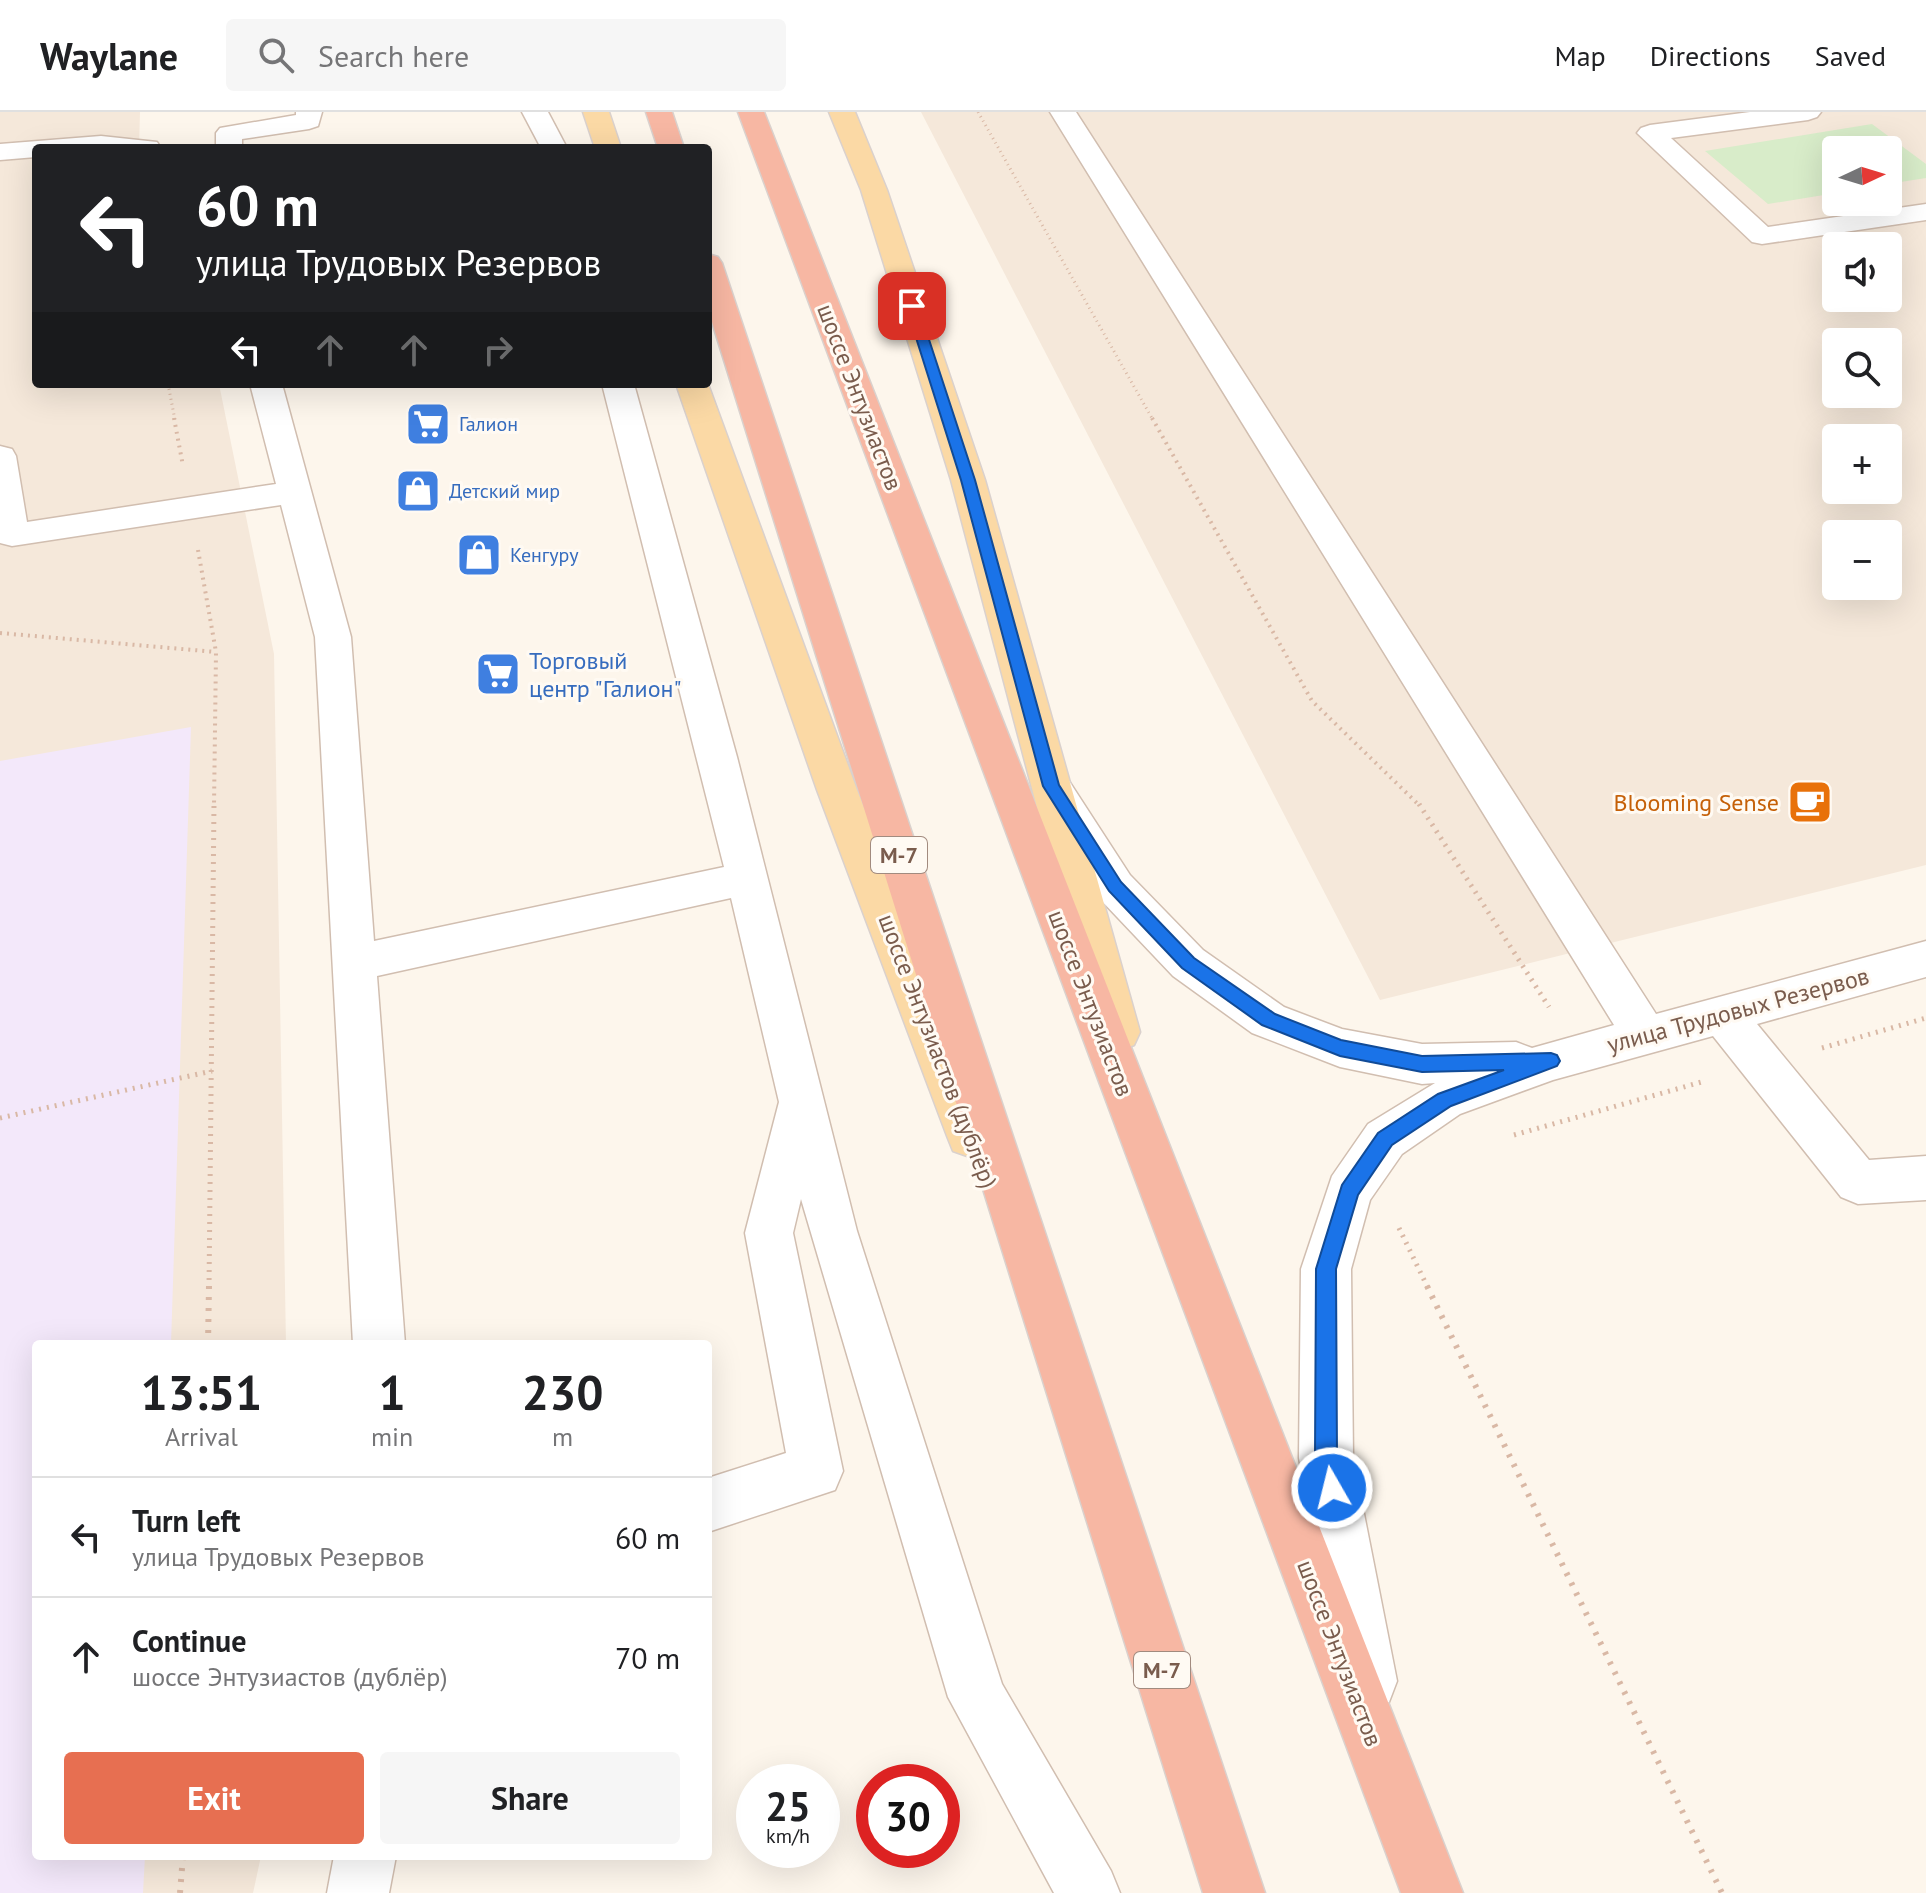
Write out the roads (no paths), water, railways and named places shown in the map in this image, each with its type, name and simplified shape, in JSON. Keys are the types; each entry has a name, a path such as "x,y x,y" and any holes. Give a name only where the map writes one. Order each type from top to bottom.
{"highway":[{"path":"659,112 670,144"},
{"name":"шоссе Энтузиастов","path":"751,112 1432,1893"},
{"name":"М-7","path":"712,275 1234,1893"}],"main road":[{"path":"596,112 607,144"},
{"path":"842,112 874,190 968,480 1159,1183"},
{"name":"шоссе Энтузиастов (дублёр)","path":"693,388 837,790 1090,1447"}],"street":[{"path":"101,144 102,112"},
{"path":"229,144 229,133 309,121 309,112"},
{"path":"535,112 552,144"},
{"path":"1063,112 1645,1035"},
{"path":"1808,112 1650,133 1762,236 1926,212"},
{"path":"0,152 32,149"},
{"path":"267,388 333,637 379,1340"},
{"path":"619,388 718,757 833,1231 977,1697 1089,1893"},
{"path":"0,456 6,536 295,492"},
{"name":"улица Трудовых Резервов","path":"1051,786 1115,887 1188,963 1268,1020 1340,1048 1422,1064 1565,1057"},
{"path":"354,963 747,878"},
{"name":"улица Трудовых Резервов","path":"1384,1767 1326,1458 1326,1269 1349,1191 1385,1139 1444,1100 1565,1057 1926,959"},
{"path":"1722,1014 1858,1182 1926,1178"},
{"path":"712,1504 816,1471 769,1233 801,1099"},
{"path":"358,1893 364,1860"}],"place":[{"name":"Галион","path":"428,424"},
{"name":"Детский мир","path":"418,491"},
{"name":"Кенгуру","path":"479,555"},
{"name":"Торговый центр \"Галион\"","path":"498,674"},
{"name":"Blooming Sense","path":"1810,802"}]}
